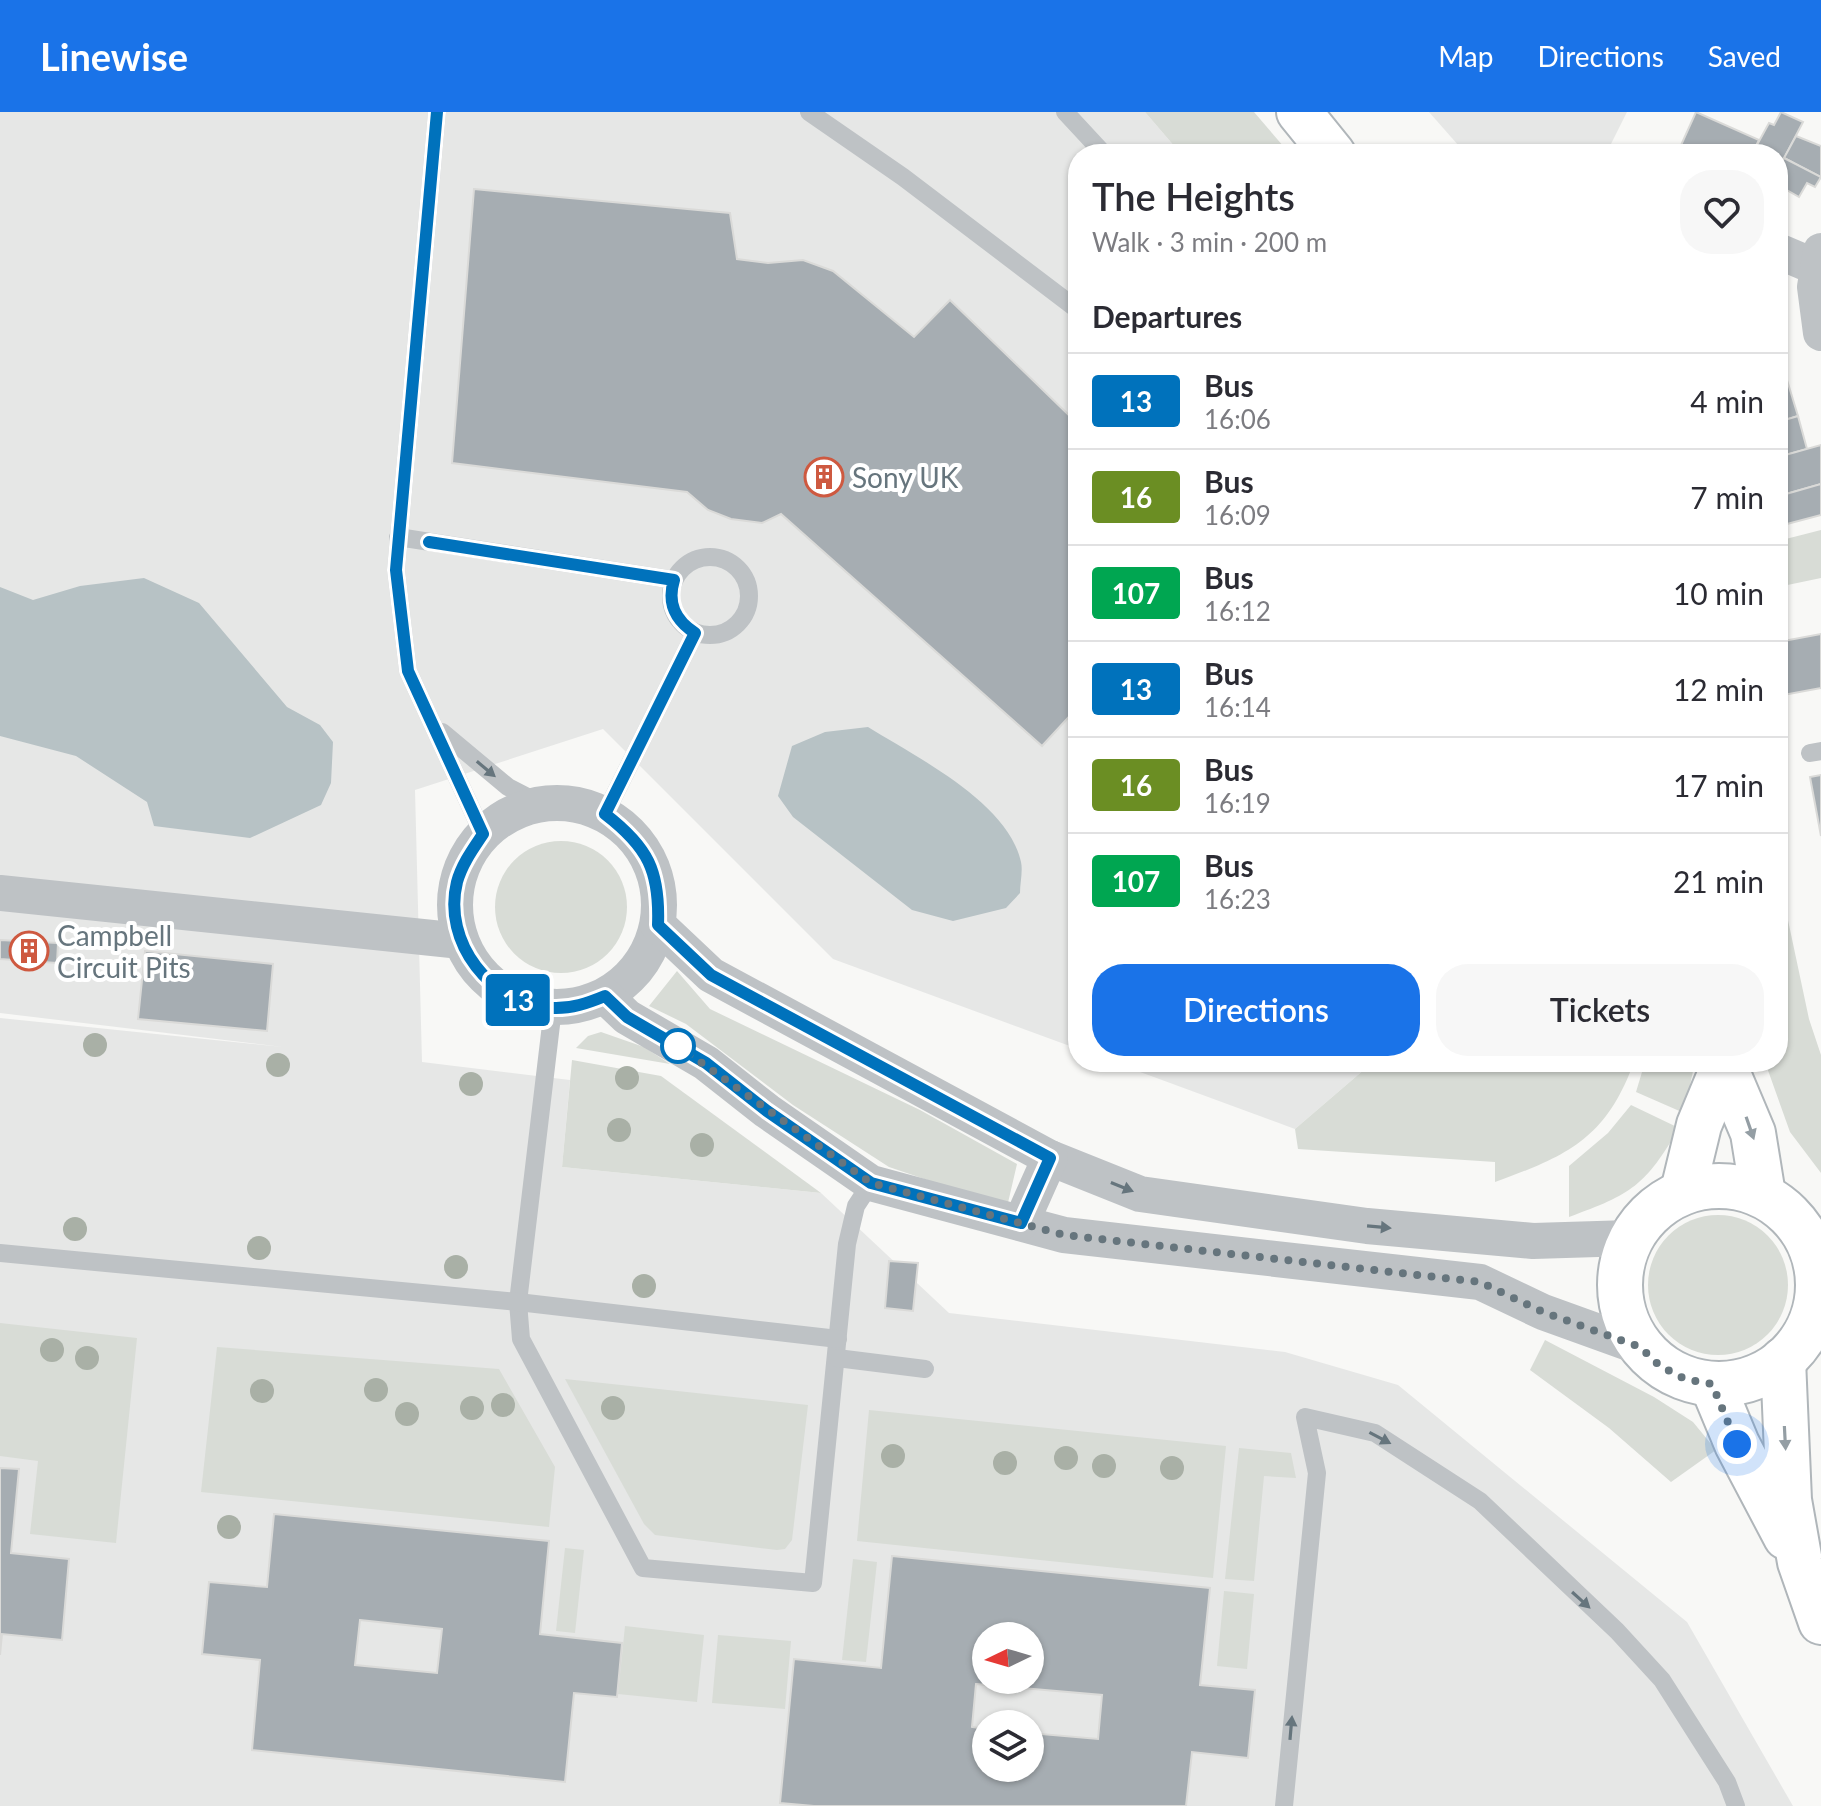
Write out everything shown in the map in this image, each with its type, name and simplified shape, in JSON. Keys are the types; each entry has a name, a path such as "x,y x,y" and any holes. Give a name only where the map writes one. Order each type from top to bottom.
{"street":[{"path":"1299,112 1325,144"},
{"path":"1788,253 1820,259 1815,287 1821,333"},
{"path":"541,804 574,804 605,814 631,834 650,861 659,893 658,925 639,966 630,978 605,996 580,1006 553,1008 529,1004 507,995 488,981 461,941 455,913 457,884 467,857 483,834 510,814 541,804"},
{"path":"0,893 461,941"},
{"path":"658,925 711,975 1050,1158 1140,1194 1367,1226 1533,1241 1630,1238"},
{"path":"605,996 627,1017 706,1063 767,1111 871,1183 1079,1237 1480,1282 1543,1312 1640,1347"},
{"path":"1683,1191 1699,1125 1720,1072"},
{"path":"1728,1072 1753,1133 1763,1195"},
{"path":"1021,1223 1050,1158"},
{"path":"1803,1343 1762,1375 1738,1383 1712,1384 1685,1379 1660,1366 1640,1347 1623,1313 1619,1274 1630,1238 1652,1210 1683,1191 1709,1185 1737,1186 1763,1195 1784,1209 1816,1252 1818,1293 1803,1343 1789,1500 1800,1562 1821,1622"},
{"path":"1712,1384 1761,1492 1800,1562"}],"lane":[{"path":"437,112 396,570 408,671 483,834"},
{"path":"809,112 903,177 1068,302"},
{"path":"1065,112 1095,144"},
{"path":"398,537 674,580"},
{"path":"704,557 730,562 747,582 750,595 742,620 721,634 695,633 676,616 671,592 674,580 682,569 704,557"},
{"path":"605,814 695,633"},
{"path":"436,727 508,787 541,804"},
{"path":"553,1008 518,1302 521,1339 643,1568 813,1583 847,1244 856,1206 871,1183"},
{"path":"0,1253 518,1302 838,1339"},
{"path":"837,1358 925,1369"},
{"path":"1284,1806 1317,1473 1305,1417 1375,1433 1480,1501 1617,1631 1662,1680 1727,1782 1736,1806"}],"shaded area":[{"path":"0,112 1145,112 1172,144 1068,144 1068,1045 833,959 603,729 415,790 422,1062 570,1080 562,1167 821,1193 949,1313 1285,1352 1398,1385 1687,1622 1793,1806 0,1806 0,1018 283,1047 0,1013"},
{"path":"1145,112 1254,112 1281,144 1172,144"},
{"path":"1429,112 1627,112 1611,144 1457,144"},
{"path":"1821,530 1821,578 1788,585 1788,538"},
{"path":"144,578 199,603 287,707 320,725 333,742 331,783 321,805 250,838 154,826 147,802 76,756 0,736 0,587 33,600 80,586"},
{"path":"868,727 958,783 998,820 1013,840 1022,866 1020,893 1006,908 953,921 912,910 793,817 778,796 792,746 825,732"},
{"path":"561,841 598,852 616,870 627,907 616,944 598,962 561,973 524,962 506,944 495,907 506,870 524,852"},
{"path":"1788,920 1809,1019 1821,1055 1821,1173 1790,1132 1769,1072 1788,1072"},
{"path":"677,971 710,1009 920,1110 1017,1164 1007,1207 889,1167 793,1105 686,1024 649,1006"},
{"path":"601,1032 644,1047 670,1064 576,1048 588,1036"},
{"path":"572,1060 661,1076 821,1193 562,1167"},
{"path":"1140,1072 1361,1072 1295,1129"},
{"path":"1361,1072 1630,1072 1611,1110 1581,1141 1543,1163 1495,1182 1495,1162 1298,1149 1295,1129"},
{"path":"1642,1072 1693,1072 1684,1113 1636,1092"},
{"path":"1631,1105 1679,1128 1656,1163 1635,1186 1608,1202 1569,1217 1569,1166 1608,1133"},
{"path":"1718,1215 1745,1221 1767,1236 1782,1258 1788,1285 1782,1312 1767,1334 1745,1349 1718,1355 1691,1349 1669,1334 1654,1312 1648,1285 1654,1258 1669,1236 1691,1221"},
{"path":"0,1323 137,1338 116,1543 30,1534 38,1461 0,1456"},
{"path":"1545,1340 1654,1397 1693,1422 1716,1450 1671,1482 1609,1428 1530,1370"},
{"path":"217,1347 499,1369 555,1467 549,1527 201,1492"},
{"path":"565,1379 808,1405 792,1540 785,1549 777,1550 655,1535 644,1524"},
{"path":"869,1410 1226,1446 1213,1578 857,1541"},
{"path":"1239,1448 1291,1453 1296,1478 1264,1476 1254,1581 1225,1579"},
{"path":"565,1548 584,1550 575,1633 556,1631"},
{"path":"853,1559 877,1562 866,1662 842,1660"},
{"path":"1224,1591 1254,1594 1247,1669 1217,1666"},
{"path":"625,1626 704,1635 697,1702 618,1694"},
{"path":"718,1635 791,1641 785,1709 712,1703"}],"building":[{"path":"1696,112 1759,140 1757,144 1682,144"},
{"path":"1781,112 1803,122 1788,151 1788,144 1757,144 1769,123 1774,125"},
{"path":"1796,136 1821,146 1821,177 1788,160 1788,151"},
{"path":"1788,160 1821,177 1815,187 1807,183 1799,197 1788,191"},
{"name":"Sony UK","path":"474,189 730,213 737,259 768,263 803,260 833,271 914,337 950,300 1068,414 1068,718 1042,746 781,514 762,523 731,519 708,510 687,492 452,463"},
{"path":"1788,383 1798,416 1788,419"},
{"path":"1798,416 1807,449 1788,454 1788,419"},
{"path":"1821,445 1821,484 1788,493 1788,454"},
{"path":"1821,484 1821,515 1788,524 1788,493"},
{"path":"1821,634 1821,688 1788,694 1788,640"},
{"path":"1821,775 1821,836 1810,777"},
{"name":"Campbell Circuit Pits","path":"0,940 58,943 57,963 0,959"},
{"path":"145,951 273,964 267,1031 138,1019"},
{"path":"889,1261 918,1263 913,1311 885,1308"},
{"path":"0,1468 19,1469 11,1553 69,1559 62,1640 2,1634 0,1655"},
{"path":"274,1514 549,1541 540,1634 622,1643 617,1697 574,1693 565,1782 252,1750 260,1660 202,1654 209,1582 267,1587","holes":["360,1620 442,1629 437,1673 355,1665"]},
{"path":"892,1556 1210,1588 1200,1685 1255,1690 1248,1758 1192,1752 1186,1806 814,1806 780,1803 794,1659 881,1668","holes":["972,1622 1044,1622 1044,1690 1102,1695 1098,1739 1044,1734 1044,1782 972,1782 972,1710 975,1694 972,1694"]}],"bus line":[{"name":"13","path":"429,542 674,580 671,592 676,616 695,633 605,814 631,834 650,861 659,893 658,925 711,975 924,1087 1050,1158 1021,1223 871,1183 767,1111 706,1063 627,1017 605,996 580,1006 553,1008 529,1004 507,995 488,981 472,962 461,941 455,913 457,884 467,857 483,834 408,671 396,570 437,112"}],"place":[{"name":"Sony UK","path":"824,477"},
{"name":"Campbell Circuit Pits","path":"29,951"}],"route":[{"path":"678,1046 871,1183 1064,1235 1279,1262 1480,1282 1543,1312 1640,1347 1660,1366 1685,1379 1712,1384 1737,1444"}]}
